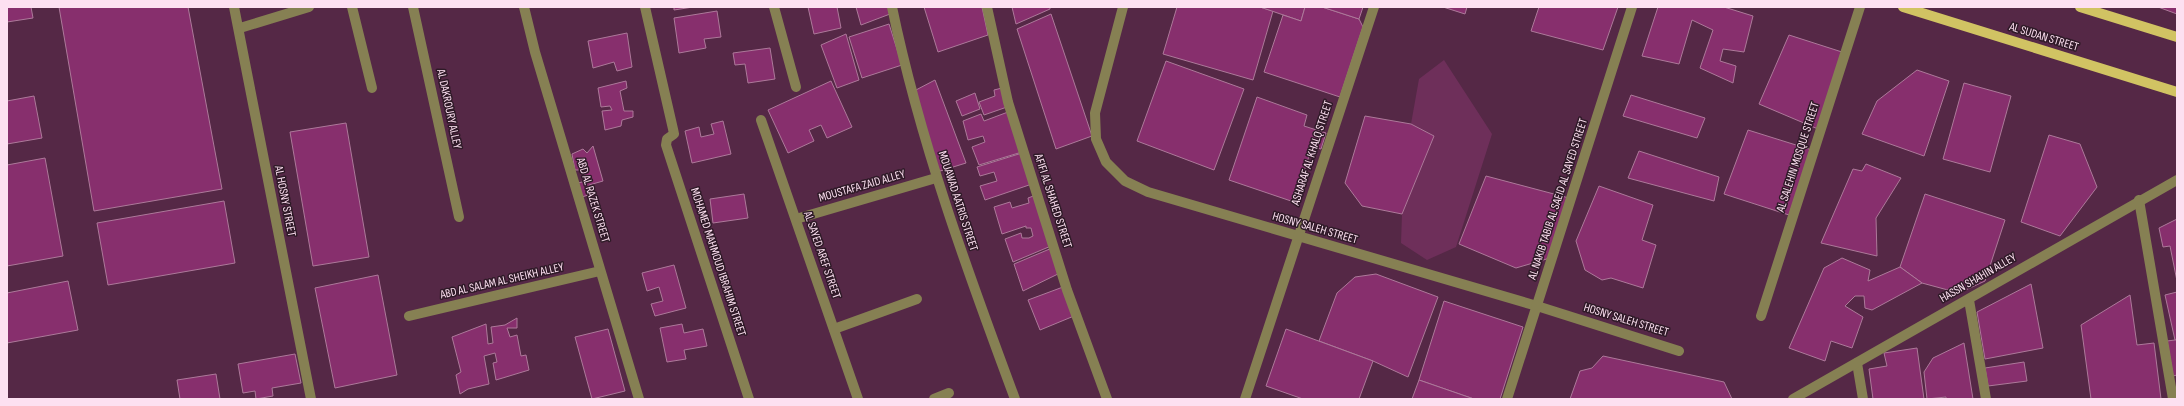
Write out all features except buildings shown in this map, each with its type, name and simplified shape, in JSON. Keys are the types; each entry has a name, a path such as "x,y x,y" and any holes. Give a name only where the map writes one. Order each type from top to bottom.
{"main road":[{"name":"AL SUDAN STREET","path":"1902,7 2177,92"},
{"path":"2080,7 2177,37"}],"street":[{"name":"AL HOSNY STREET","path":"234,7 240,28 311,399"},
{"path":"240,28 309,7"},
{"path":"352,7 372,88"},
{"name":"AL DAKROURY ALLEY","path":"413,7 459,217"},
{"name":"ABD AL RAZEK STREET","path":"524,7 639,399"},
{"name":"MOHAMED MAHMOUD IBRAHIM STREET","path":"645,7 673,129 672,137 667,139 666,145 749,399"},
{"path":"774,7 796,87"},
{"name":"MOUAWAD AATRIS STREET","path":"892,7 904,66 936,178 1015,399"},
{"name":"AFIFI AL SHAHED STREET","path":"987,7 1008,102 1068,290 1107,399"},
{"name":"HOSNY SALEH STREET","path":"1123,7 1095,112 1096,139 1106,162 1125,181 1148,192 1537,306 1679,351"},
{"name":"ASHARAF AL KHALQ STREET","path":"1245,399 1374,7"},
{"name":"AL NAKIB TABIB AL SAEID AL SAYED STREET","path":"1507,399 1632,7"},
{"name":"AL SALEHIN MOSQUE STREET","path":"1761,316 1860,7"},
{"name":"AL SAYED AREF STREET","path":"761,120 858,399"},
{"name":"MOUSTAFA ZAID ALLEY","path":"796,219 936,178"},
{"name":"HASSN SHAHIN ALLEY","path":"1792,399 1969,300 2177,180"},
{"path":"2140,200 2173,399"},
{"name":"ABD AL SALAM AL SHEIKH ALLEY","path":"409,316 600,270"},
{"path":"834,329 917,299"},
{"path":"1969,300 1986,399"},
{"path":"1857,363 1863,399"},
{"path":"934,399 949,393"}],"shaded area":[{"path":"1444,60 1492,134 1456,247 1427,260 1401,243 1402,214 1434,136 1411,124 1419,79"}]}
